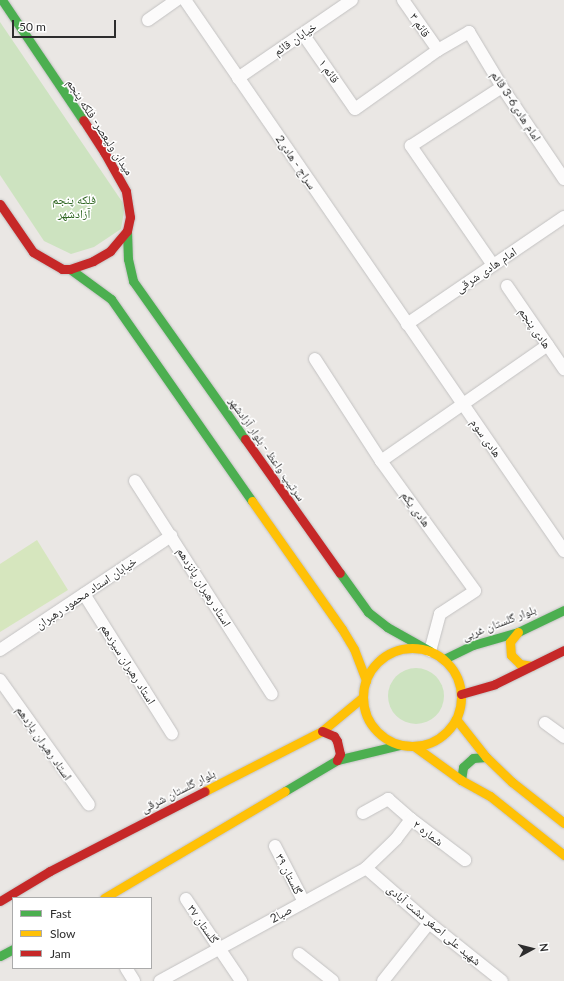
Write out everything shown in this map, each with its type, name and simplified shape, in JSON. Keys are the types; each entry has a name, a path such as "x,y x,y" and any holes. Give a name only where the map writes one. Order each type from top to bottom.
{"main road":[{"name":"میدان ولیعصر- فلکه پنجم","path":"2,0 104,152 126,191 130,217 127,231"},
{"path":"0,204 33,252 62,269 93,261 110,251 127,231"},
{"name":"سرتیپ واعظ - بلوار آزادشهر","path":"127,231 128,259 133,281 368,612 387,627 430,651"},
{"path":"70,268 111,298 342,629 354,649 366,681"},
{"name":"بلوار گلستان غربی","path":"444,659 473,645 518,632 564,610"},
{"path":"518,632 510,642 511,655 520,664 532,666"},
{"path":"106,897 337,760 400,745 414,746 427,744 439,738 449,730 456,719 460,707 461,694 456,675 444,659 430,651 411,648 392,652 376,664 366,681 363,697 364,708 373,728 381,736 400,745"},
{"path":"461,694 495,684 564,650"},
{"name":"بلوار گلستان شرقی","path":"0,901 50,871 322,731 363,697"},
{"path":"456,719 486,757 512,782 564,823"},
{"path":"322,731 334,736 338,741 340,754 337,760"},
{"path":"414,746 461,780 490,796 564,855"},
{"path":"461,780 463,767 473,758 486,757"},
{"path":"0,956 12,950"}],"street":[{"path":"148,20 177,0"},
{"name":"سراج - هادی2","path":"185,0 407,324"},
{"name":"خیابان قائم","path":"238,78 352,0"},
{"name":"قائم ۳","path":"404,0 438,50"},
{"name":"امام هادی6-3 قائم","path":"438,50 469,32 502,87 564,179"},
{"name":"قائم ۱","path":"303,34 355,108 438,50"},
{"path":"493,266 411,146 502,87"},
{"name":"امام هادی شرقی","path":"407,324 564,217"},
{"name":"هادی پنجم","path":"507,286 564,369"},
{"name":"هادی سوم","path":"407,324 564,551"},
{"path":"381,461 548,345"},
{"name":"هادی یکم","path":"314,359 381,461 475,591 440,614 430,651"},
{"name":"استاد رهبران پانزدهم","path":"135,481 272,694"},
{"name":"خیابان استاد محمود رهبران","path":"0,650 171,536"},
{"name":"استاد رهبران سیزدهم","path":"84,594 172,734"},
{"name":"استاد رهبران یازدهم","path":"0,680 89,805"},
{"path":"545,723 564,737"},
{"path":"363,813 388,799 411,819"},
{"name":"شماره ۲","path":"396,839 411,819 465,860"},
{"name":"صبا2","path":"160,981 366,868 396,839"},
{"name":"گلستان ۳۹","path":"275,846 304,902"},
{"name":"شهید علی اصغر دشت آبادی","path":"366,868 429,923 502,981"},
{"name":"گلستان ۳۷","path":"186,899 241,981"},
{"path":"383,981 429,923"},
{"path":"299,954 333,981"},
{"path":"127,969 134,981"}],"green space":[{"name":"فلکه پنجم آزادشهر","path":"0,22 125,206 121,229 94,247 71,254 44,241 0,175"},
{"path":"37,540 68,590 0,632 0,564"},
{"path":"411,668 421,668 436,676 442,685 444,696 442,707 436,716 421,724 411,724 400,719 393,712 388,701 388,691 393,680 400,673"}],"traffic: fast":[{"path":"2,0 83,120"},
{"path":"127,231 128,259 133,281 245,439"},
{"path":"70,269 111,299 252,501"},
{"path":"340,573 368,612 387,627 430,651"},
{"path":"444,659 473,645 518,632 564,610"},
{"path":"285,791 337,760 400,745"},
{"path":"461,780 463,767 473,758 486,757"},
{"path":"0,956 12,950"}],"traffic: slow":[{"path":"252,501 342,629 354,649 366,681"},
{"path":"518,632 510,642 511,655 520,664 532,666"},
{"path":"412,648 431,652 447,662 457,678 461,697 457,716 447,732 431,742 412,746 393,742 377,732 367,716 363,697 367,678 377,662 393,652 412,648"},
{"path":"205,791 322,731 363,697"},
{"path":"456,719 486,757 512,782 564,823"},
{"path":"414,746 461,780 490,796 564,855"},
{"path":"106,897 285,791"}],"traffic: jam":[{"path":"0,204 33,252 62,269 70,269 93,261 110,251 127,231 130,217 126,191 104,152 83,120"},
{"path":"245,439 340,573"},
{"path":"461,694 495,684 564,650"},
{"path":"322,731 334,736 337,741 340,754 337,760"},
{"path":"0,901 50,871 205,791"}]}
